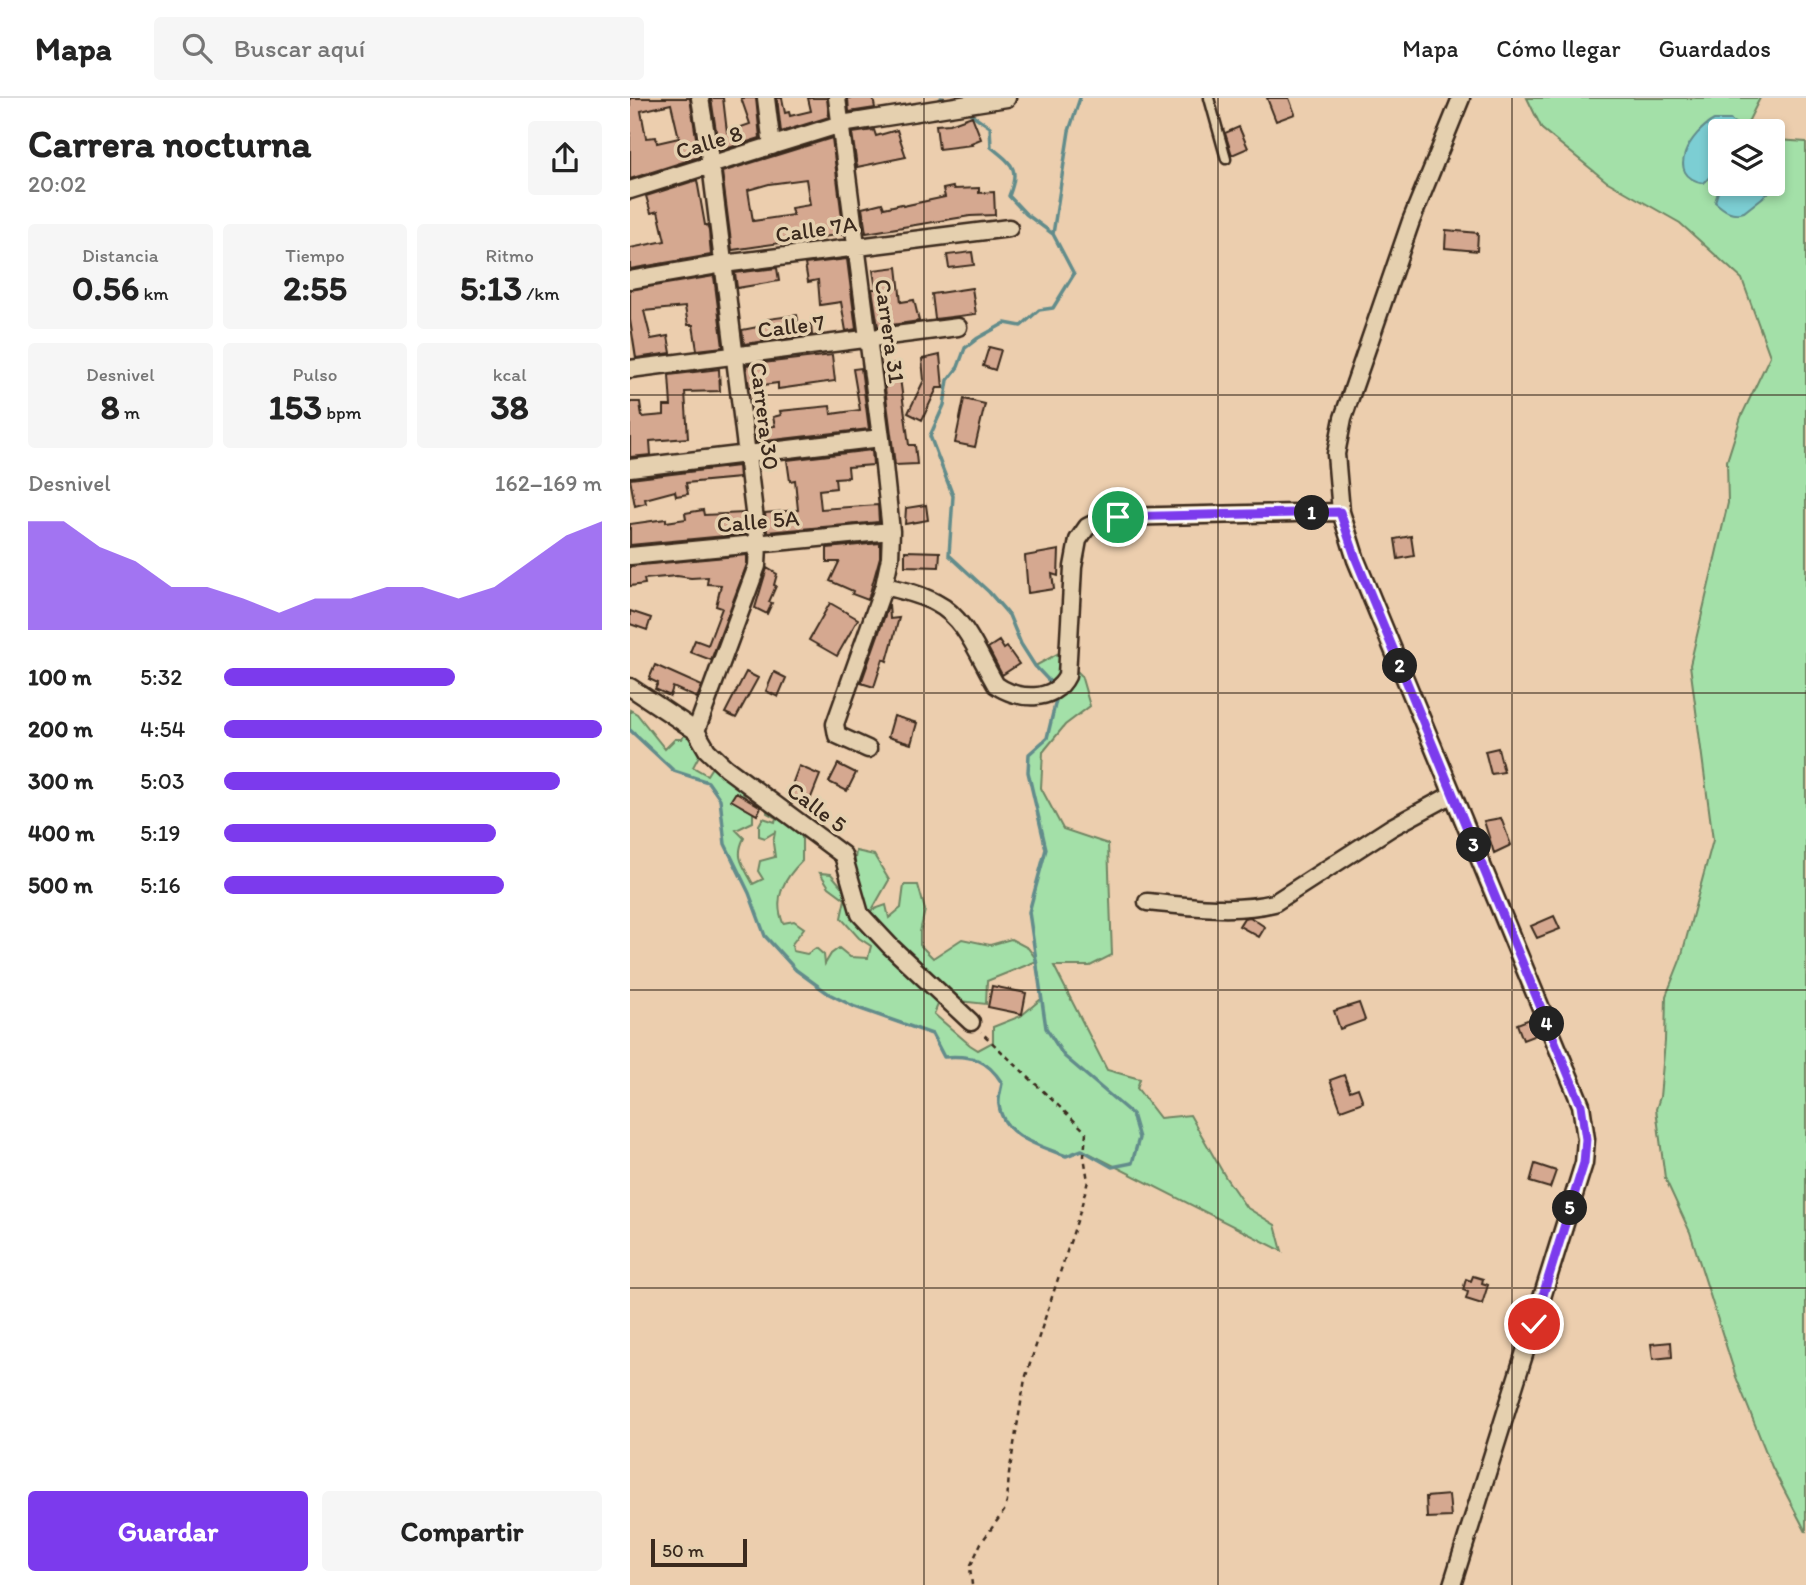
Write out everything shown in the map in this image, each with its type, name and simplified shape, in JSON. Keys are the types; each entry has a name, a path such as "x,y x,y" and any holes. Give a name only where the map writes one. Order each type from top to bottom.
{"street":[{"name":"Carrera 30","path":"696,731 757,566 758,544 711,164 700,98"},
{"path":"766,98 772,146"},
{"name":"Carrera 31","path":"837,98 891,531 886,579 835,724 836,735 868,749"},
{"path":"1452,1585 1584,1163 1586,1139 1581,1105 1356,559 1340,512 1336,453 1343,418 1411,220 1461,98"},
{"name":"Calle 8","path":"630,190 841,124 998,99"},
{"name":"Calle 7A","path":"630,279 723,264 1009,228"},
{"name":"Calle 7","path":"630,369 958,327"},
{"path":"630,468 881,438"},
{"path":"886,579 944,608 956,619 996,685 1004,691 1022,696 1040,695 1060,688 1067,676 1073,567 1078,540 1087,527 1105,518 1118,517 1340,512"},
{"name":"Calle 5A","path":"630,556 891,531"},
{"name":"Calle 5","path":"630,687 696,731 707,750 726,768 843,855 860,914 971,1022"},
{"path":"1147,902 1207,908 1261,907 1274,903 1392,827 1453,794"}],"lane":[{"path":"1209,98 1226,159"}],"path":[{"path":"971,1022 1086,1132 1084,1156 1088,1181 1025,1379 1007,1502 1004,1511 981,1543 970,1567 972,1585"}],"green space":[{"path":"1527,98 1760,98 1750,119 1708,119 1708,196 1785,196 1785,140 1806,142 1806,1532 1772,1467 1736,1377 1690,1232 1665,1178 1656,1109 1660,1097 1665,1041 1666,996 1681,958 1713,840 1690,665 1728,503 1727,461 1741,417 1770,356 1742,279 1680,223 1606,181 1542,129"},
{"path":"1059,653 1081,675 1090,706 1065,725 1043,752 1041,788 1063,829 1108,844 1112,955 1090,966 1054,966 1107,1070 1140,1079 1137,1088 1160,1118 1190,1115 1246,1207 1275,1225 1282,1251 1083,1150 1066,1156 1025,1139 1008,1125 1002,1116 999,1102 1002,1083 991,1069 971,1058 944,1057 932,1034 855,1007 829,994 796,970 765,936 749,893 725,844 720,799 708,782 674,771 630,730 630,710 637,714 665,749 675,739 682,739 686,732 701,752 693,767 707,775 714,764 740,787 745,797 741,806 753,812 753,822 736,830 744,838 740,857 753,884 763,879 758,871 760,861 775,857 775,832 765,838 759,836 759,825 763,818 775,822 776,818 767,813 767,807 802,828 802,861 785,882 779,905 783,923 794,921 804,928 792,944 793,951 807,954 816,948 824,955 825,964 839,948 850,957 868,958 871,946 859,938 841,918 845,899 829,887 820,873 831,874 841,886 852,882 856,851 874,855 889,880 872,910 886,905 889,918 901,908 904,885 918,885 925,910 920,945 933,958 962,939 990,945 1011,939 1028,948 1036,959 1029,912 1046,849 1028,772 1029,754 1047,738 1057,696 1053,685 1035,666","holes":["1037,961 1041,999 1021,1016 993,1027 993,1042 978,1050 934,1014 942,995 959,1001 986,1004 987,981"]}],"water":[{"path":"1708,124 1708,178 1704,183 1692,179 1685,172 1683,163 1690,143"},
{"path":"1717,196 1764,196 1744,212 1736,213 1728,212 1715,202"}],"building":[{"path":"630,98 690,98 699,157 630,179","holes":["671,104 679,138 657,143 656,137 646,138 641,111"]},
{"path":"711,98 723,98 727,132 750,124 741,98 756,98 760,138 719,151"},
{"path":"777,98 782,98 785,113 789,112 790,116 811,111 808,98 827,98 829,117 781,132"},
{"path":"848,98 873,98 875,108 849,112"},
{"path":"1267,98 1289,98 1295,114 1276,121"},
{"path":"972,116 981,139 971,143 972,145 939,149 936,125 950,124"},
{"path":"1239,127 1248,148 1232,155 1225,133"},
{"path":"874,130 876,136 897,130 906,157 857,167 852,133"},
{"path":"832,138 844,234 732,250 722,172","holes":["806,179 810,205 791,208 793,215 753,221 748,190"]},
{"path":"697,180 705,225 709,231 711,255 630,269 630,248 665,241 658,211 651,213 646,196"},
{"path":"979,188 979,193 994,192 995,215 970,216 866,233 862,208 882,203 884,208 903,206 945,197 943,189"},
{"path":"1446,230 1478,233 1477,251 1445,248"},
{"path":"972,252 974,265 949,268 947,255"},
{"path":"847,259 856,329 846,331 841,302 820,305 818,280 808,282 805,264"},
{"path":"897,267 901,302 914,300 919,321 878,327 872,289 876,289 873,270"},
{"path":"777,268 779,281 737,288 735,273"},
{"path":"714,276 723,347 697,350 693,325 688,325 685,307 644,311 651,339 668,336 671,353 636,358 630,320 630,290"},
{"path":"972,288 976,314 935,319 932,294"},
{"path":"797,315 799,325 811,324 812,335 744,344 742,330 768,325 768,319"},
{"path":"989,347 1001,350 995,370 983,366"},
{"path":"832,355 835,381 778,389 778,383 749,387 746,365"},
{"path":"940,355 943,388 937,388 922,420 908,413 924,380 922,359"},
{"path":"898,363 909,445 915,445 917,464 895,465 882,365"},
{"path":"861,368 869,429 756,442 754,429 775,426 773,417 781,415 780,411 830,406 831,414 860,410 853,369"},
{"path":"719,369 720,391 685,392 688,438 650,441 651,455 630,457 630,402 640,402 642,417 664,415 664,406 671,406 669,375"},
{"path":"964,399 985,404 975,447 955,443"},
{"path":"872,450 873,465 848,467 849,477 835,478 836,488 819,490 821,509 878,505 879,522 767,532 765,513 798,510 795,480 790,481 787,460"},
{"path":"738,466 739,478 686,483 688,494 676,496 675,491 645,499 646,503 635,506 630,479"},
{"path":"926,505 928,520 905,524 906,508"},
{"path":"703,510 704,515 744,513 746,534 630,545 630,524 686,519 685,513"},
{"path":"1411,536 1414,556 1398,559 1395,539"},
{"path":"880,543 880,557 868,600 830,581 839,562 827,562 827,548"},
{"path":"1059,550 1058,576 1052,574 1054,589 1028,593 1025,556"},
{"path":"905,551 940,552 939,567 905,566"},
{"path":"747,555 747,564 711,660 690,652 695,640 708,645 722,608 716,606 721,585 707,584 708,577 677,576 644,579 645,584 630,586 630,566"},
{"path":"767,568 777,574 776,586 769,602 772,603 767,614 755,608"},
{"path":"830,603 858,619 837,656 809,640"},
{"path":"889,604 890,619 899,618 887,661 883,659 874,687 861,683"},
{"path":"630,611 651,618 647,630 630,624"},
{"path":"999,641 1019,664 1002,675 988,648"},
{"path":"655,665 702,686 697,698 673,687 670,696 655,689 658,683 649,679"},
{"path":"746,672 758,678 736,718 725,713"},
{"path":"774,672 786,678 778,697 766,691"},
{"path":"894,716 917,723 911,744 888,737"},
{"path":"1498,748 1504,772 1491,774 1485,751"},
{"path":"838,764 856,773 847,791 829,782"},
{"path":"799,766 820,775 808,805 790,795 796,784 793,782"},
{"path":"736,792 761,807 757,815 731,800"},
{"path":"1501,818 1511,845 1494,853 1484,821"},
{"path":"1554,916 1560,929 1537,938 1531,926"},
{"path":"1250,917 1265,927 1259,937 1239,926 1244,918"},
{"path":"992,986 1026,993 1022,1014 988,1007"},
{"path":"1359,1003 1365,1020 1340,1029 1334,1011"},
{"path":"1530,1019 1536,1035 1523,1040 1517,1024"},
{"path":"1344,1075 1350,1091 1358,1088 1363,1102 1341,1110 1330,1080"},
{"path":"1535,1164 1556,1171 1550,1188 1530,1182"},
{"path":"1473,1276 1483,1279 1482,1283 1488,1285 1482,1304 1466,1299 1468,1292 1463,1290 1466,1279 1471,1281"},
{"path":"1671,1342 1672,1357 1653,1359 1651,1344"},
{"path":"1449,1495 1451,1517 1427,1518 1426,1497"}],"waterway":[{"path":"941,98 953,100"},
{"path":"1053,685 1035,666 1021,644 1009,615 989,592 949,555 953,496 930,436 944,405 948,380 958,367 965,348 1005,323 1021,326 1039,310 1053,308 1074,274 1053,234 1069,131 1080,98"},
{"path":"967,111 990,127 991,147 1005,158 1012,168 1014,179 1009,196 1026,214 1053,234"},
{"path":"630,730 674,771 708,782 720,799 725,844 749,893 765,936 796,970 829,994 855,1007 932,1034 944,1057 971,1058 991,1069 1002,1083 999,1102 1002,1116 1007,1125 1024,1139 1066,1156 1082,1150 1112,1167 1132,1163 1139,1138 1132,1114 1064,1056 1046,1028 1029,912 1046,849 1028,772 1029,754 1047,738 1057,696"}],"route":[{"path":"1118,517 1340,512 1356,559 1581,1105 1586,1139 1584,1163 1534,1324"}]}
